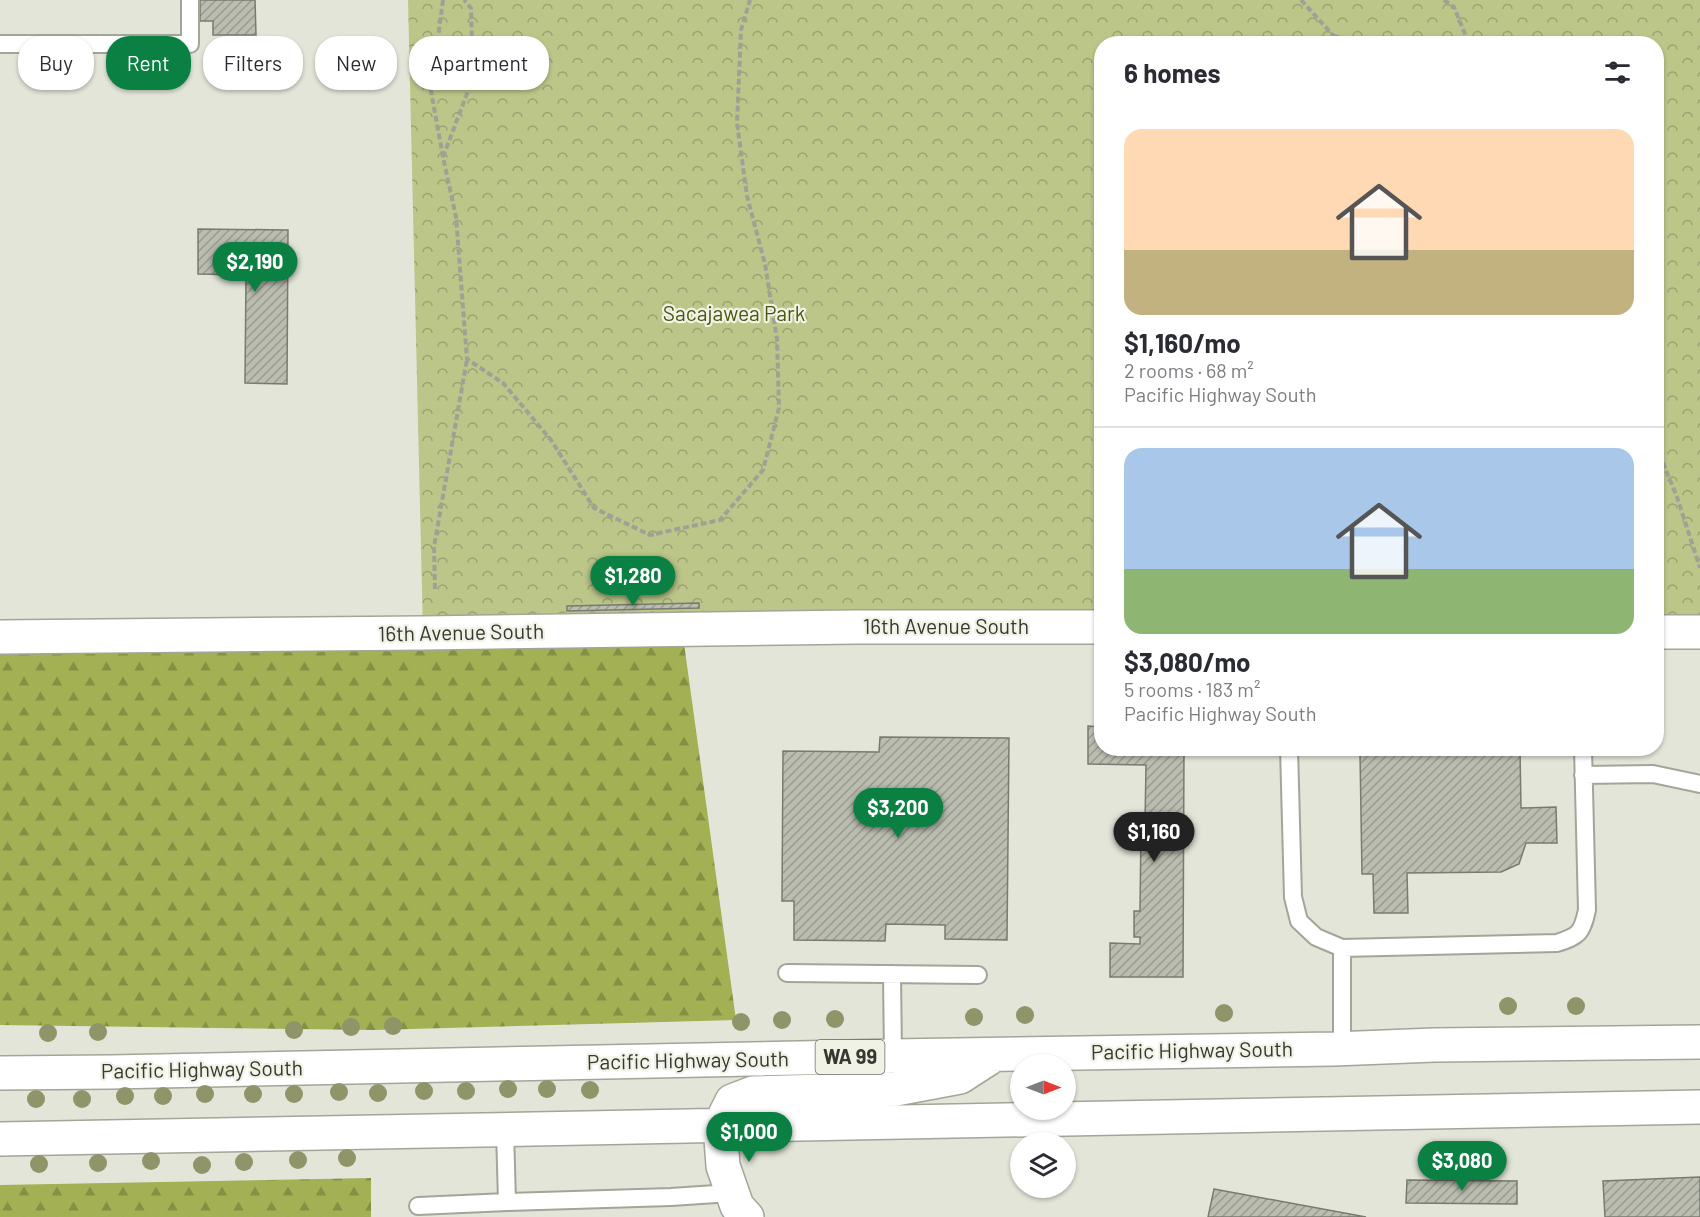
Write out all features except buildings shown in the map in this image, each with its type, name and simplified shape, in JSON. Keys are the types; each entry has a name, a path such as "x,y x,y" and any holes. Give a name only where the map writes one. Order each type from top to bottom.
{"main road":[{"name":"16th Avenue South","path":"0,637 856,627 1094,627"},
{"path":"1664,632 1700,632"},
{"name":"Pacific Highway South","path":"0,1072 111,1072 1434,1045 1700,1042"},
{"path":"739,1205 723,1166 720,1125 732,1101 753,1093 914,1087 960,1077 995,1054"},
{"path":"0,1139 1700,1107"}],"lane":[{"path":"0,44 190,44 190,0"},
{"path":"1289,756 1293,897 1299,921 1316,937 1342,948 1557,943 1572,938 1583,928 1587,910 1583,756"},
{"path":"1583,775 1653,774 1700,784"},
{"path":"1342,948 1342,1048"},
{"path":"788,973 978,975"},
{"path":"892,974 893,1056"},
{"path":"505,1130 507,1202"},
{"path":"418,1206 507,1202 739,1205"}],"path":[{"path":"435,589 434,547 467,359 456,217 432,91 444,0"},
{"path":"443,157 473,78 471,8 464,0"},
{"path":"467,359 503,383 551,440 594,507 650,536 720,520 763,470 779,408 777,339 765,264 747,196 736,123 741,30 750,0"},
{"path":"1301,0 1334,36"},
{"path":"1444,0 1454,7 1466,36"},
{"path":"1664,465 1677,497 1700,568"}],"green space":[{"name":"Sacajawea Park","path":"408,0 1700,0 1700,632 1664,632 1664,36 1094,36 1094,627 423,633 410,90 549,90 549,36 409,36 409,42"},
{"path":"682,629 736,1020 374,1030 0,1025 0,636"},
{"path":"371,1178 371,1217 0,1217 0,1185"}]}
